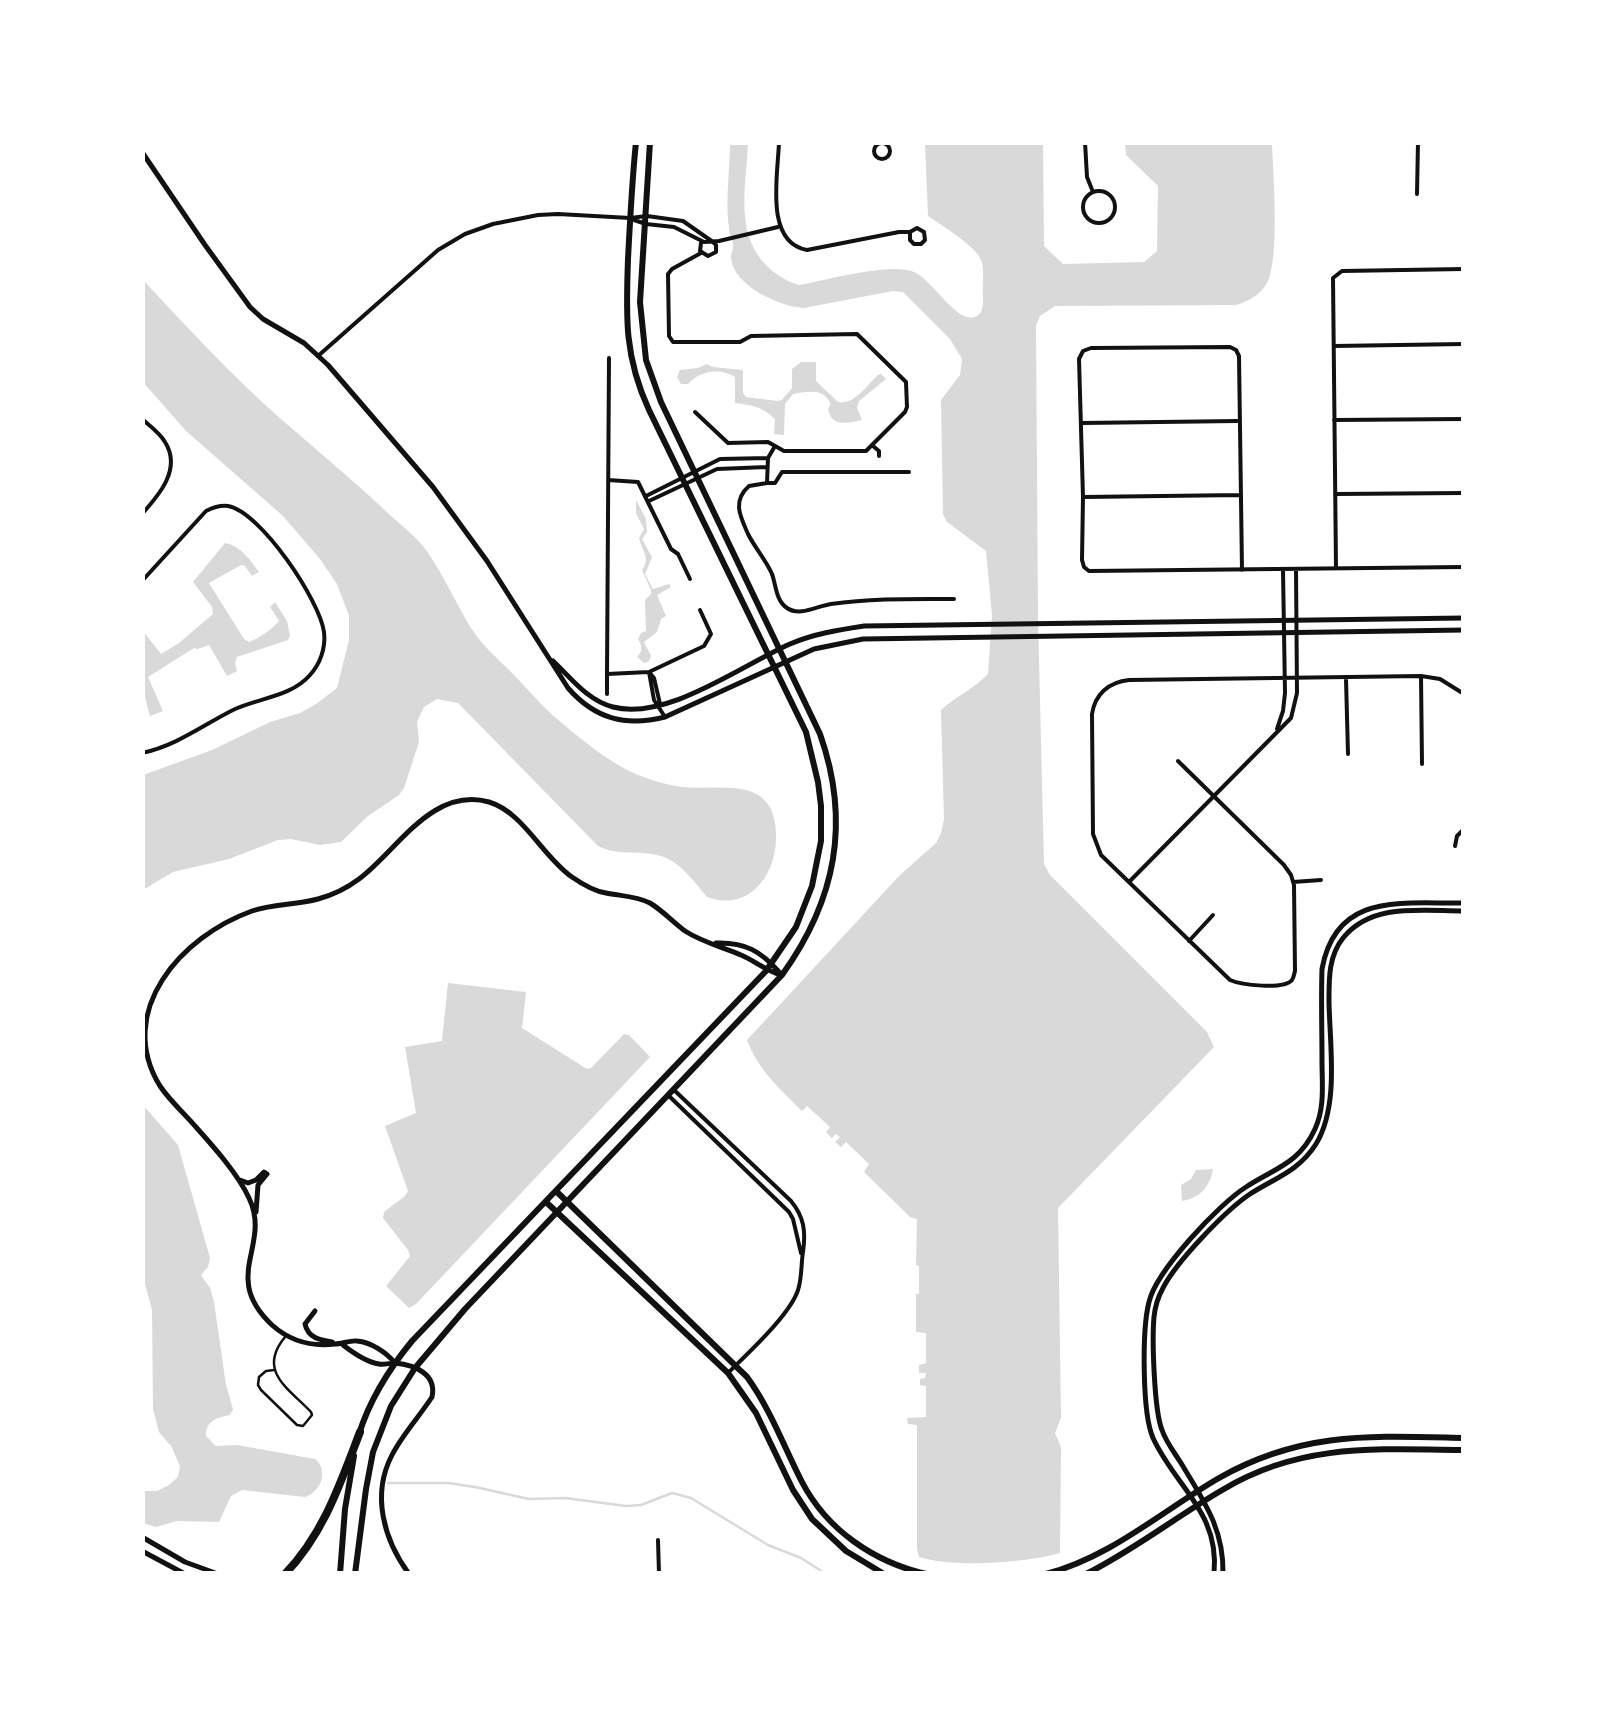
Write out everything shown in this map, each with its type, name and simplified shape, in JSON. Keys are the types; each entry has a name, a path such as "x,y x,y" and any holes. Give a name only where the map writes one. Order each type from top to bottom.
{"highway":[{"path":"286,1574 320,1528 360,1432"}],"main road":[{"path":"340,1574 344,1508 360,1432 374,1396 395,1363 772,963 805,907 817,866 822,820 806,732 645,401 630,352 626,312 636,142"},
{"path":"355,1574 376,1440 414,1368 466,1308 782,975 819,912 832,868 837,820 828,755 781,648 661,402 645,353 640,302 650,142"},
{"path":"556,1192 736,1364 767,1407 804,1484 829,1519 872,1553 926,1574"},
{"path":"546,1202 728,1373 756,1413 792,1490 812,1520 846,1551 884,1574"},
{"path":"1046,1574 1102,1553 1256,1460 1320,1440 1374,1436 1464,1438"},
{"path":"1086,1574 1223,1489 1262,1470 1322,1453 1374,1448 1464,1450"}],"street":[{"path":"779,142 778,227 791,243 805,250 910,232"},
{"path":"1085,142 1087,177 1093,192"},
{"path":"1417,194 1418,142"},
{"path":"142,152 253,310 318,356 375,417 486,560 568,689 606,718 627,722 665,717 786,660 840,642 927,637 1464,630"},
{"path":"1093,192 1103,192 1114,202 1114,212 1102,222 1088,218 1083,209 1085,199 1093,192"},
{"path":"318,356 418,265 466,234 493,224 538,215 591,214 683,221 716,245 716,252 708,256 701,253"},
{"path":"646,220 674,227 702,242 778,227"},
{"path":"701,253 702,242"},
{"path":"695,412 726,442 768,442 784,451 866,451 908,407 906,382 858,334 751,336 740,342 671,340 668,273 701,253"},
{"path":"1336,568 1333,278 1342,271 1464,269"},
{"path":"1334,346 1464,344"},
{"path":"1242,570 1236,350 1230,347 1083,351 1079,360 1082,562 1086,569 1093,572 1296,570 1464,567"},
{"path":"607,694 609,358"},
{"path":"1334,420 1464,418"},
{"path":"142,419 163,438 171,456 166,485 142,514"},
{"path":"1082,423 1239,420"},
{"path":"767,484 768,458 775,446"},
{"path":"873,446 879,451 879,472"},
{"path":"646,499 720,460 768,458"},
{"path":"696,474 725,468 767,467"},
{"path":"909,472 782,472 775,483 756,483 746,488 738,507 784,607 798,612 826,604 868,600 954,598"},
{"path":"608,480 636,480 670,549 678,554 690,579"},
{"path":"1335,494 1464,493"},
{"path":"1083,497 1241,495"},
{"path":"142,581 206,512 230,506 265,532 288,562 314,604 324,636 318,663 298,686 234,710 174,742 142,753"},
{"path":"1275,733 1284,705 1283,570"},
{"path":"1128,882 1288,721 1294,710 1296,570"},
{"path":"607,674 649,672 706,645 710,632 700,610"},
{"path":"550,658 598,701 628,709 650,709 687,696 808,637 852,628 1464,618"},
{"path":"649,672 654,700 665,717"},
{"path":"1421,676 1422,764"},
{"path":"1178,761 1287,868 1293,882 1295,971 1290,982 1281,985 1234,982 1101,856 1093,829 1092,708 1104,690 1121,680 1421,676 1440,679 1464,694"},
{"path":"1346,678 1348,754"},
{"path":"256,1220 248,1195 237,1179 155,1076 147,1051 146,1028 152,1000 175,962 228,921 266,907 318,899 340,891 357,881 440,808 472,800 504,809 557,866 576,880 599,892 648,902 683,930 782,975"},
{"path":"1455,846 1464,829"},
{"path":"1293,882 1321,880"},
{"path":"1223,1574 1219,1532 1156,1444 1146,1416 1146,1322 1154,1286 1230,1200 1290,1162 1312,1135 1323,1098 1322,970 1326,950 1337,932 1355,915 1379,905 1464,904"},
{"path":"1194,1494 1158,1414 1154,1321 1161,1292 1226,1216 1249,1195 1293,1170 1321,1136 1330,1104 1329,974 1343,938 1365,920 1385,912 1464,911"},
{"path":"1189,941 1214,916"},
{"path":"715,943 735,942 748,947 782,975"},
{"path":"671,1093 786,1210 793,1219 802,1256"},
{"path":"671,1093 791,1201 804,1228 798,1290 792,1303 728,1373"},
{"path":"237,1179 248,1183 264,1172 267,1174 258,1185 255,1237 248,1263 248,1284 264,1316 286,1336 312,1345 357,1341 386,1352 395,1363"},
{"path":"315,1311 305,1324 308,1332 319,1340 342,1344 379,1364 414,1368 430,1378 433,1385 433,1393 391,1456 381,1498 390,1543 409,1574"},
{"path":"1201,1503 1213,1537 1214,1574"},
{"path":"142,1537 168,1553 218,1574"},
{"path":"658,1540 659,1574"},
{"path":"142,1552 186,1574"}],"lane":[{"path":"274,1370 259,1377 260,1390 297,1425 303,1426 311,1412 274,1370 274,1352 286,1336"}],"shaded area":[{"path":"730,143 748,143 744,197 748,232 763,262 778,275 800,285 875,270 903,269 921,276 967,317 977,316 982,310 982,264 966,242 928,216 925,143 1043,143 1044,246 1063,264 1144,262 1157,251 1158,186 1126,155 1125,143 1272,143 1273,256 1267,283 1258,294 1236,305 1055,306 1040,316 1036,325 1044,864 1050,875 1207,1032 1214,1047 1058,1208 1061,1418 1055,1433 1061,1447 1060,1553 1009,1562 970,1563 919,1557 917,1425 908,1424 907,1418 926,1417 926,1386 920,1385 920,1379 926,1373 919,1373 919,1365 926,1363 926,1333 916,1332 917,1219 910,1217 864,1172 869,1164 846,1142 841,1147 835,1142 840,1137 836,1134 832,1138 826,1132 830,1127 807,1106 802,1111 778,1087 757,1061 747,1040 900,875 936,843 944,820 941,710 988,674 992,615 986,551 947,522 943,514 941,400 960,375 962,359 950,339 903,292 804,308 783,304 749,286 731,258 733,245 727,207"},
{"path":"143,280 246,386 419,542 477,636 563,724 608,759 638,775 682,787 742,789 766,801 773,814 775,848 758,886 736,899 707,897 671,860 598,846 458,703 437,699 424,707 417,722 419,742 404,788 341,842 320,845 278,840 229,859 173,872 143,890 143,775 300,713 337,688 349,640 349,616 337,584 283,516 186,431 143,382"},
{"path":"801,362 816,362 816,381 838,402 855,398 878,375 886,379 859,401 857,408 862,420 854,422 832,419 829,401 820,393 793,394 785,404 784,435 774,434 775,419 766,412 735,403 735,377 710,372 681,384 677,377 680,370 707,364 743,370 746,397 778,401 792,388 792,369"},
{"path":"636,500 646,519 647,532 642,539 652,557 645,574 653,589 669,584 671,587 657,595 666,616 657,632 644,642 651,656 644,663 637,657 641,648 638,639 646,631 645,600 651,590 642,570 646,558 639,538 644,529 636,513"},
{"path":"225,543 240,550 259,572 252,576 241,565 209,583 244,639 249,642 258,638 279,621 270,607 275,602 287,621 290,636 237,657 237,671 227,676 209,645 194,648 148,677 163,711 150,716 142,663 143,631 161,654 213,614 193,582"},
{"path":"448,983 526,992 522,1028 587,1069 624,1034 650,1057 409,1308 386,1286 410,1256 383,1218 384,1212 408,1191 385,1126 416,1113 405,1047 442,1041"},
{"path":"143,1105 178,1145 210,1258 201,1275 214,1302 233,1409 230,1415 210,1423 206,1436 216,1446 237,1445 315,1459 322,1469 321,1480 305,1497 242,1490 231,1496 219,1522 177,1521 156,1527 143,1523 143,1491 157,1491 169,1485 178,1477 180,1466 159,1432 153,1409 152,1310 142,1273"},
{"path":"1213,1169 1203,1191 1182,1201 1181,1185 1196,1170"}],"waterway":[{"path":"388,1483 448,1483 529,1499 565,1498 626,1506 641,1505 672,1493 691,1498 768,1545 801,1558 826,1574"}]}
